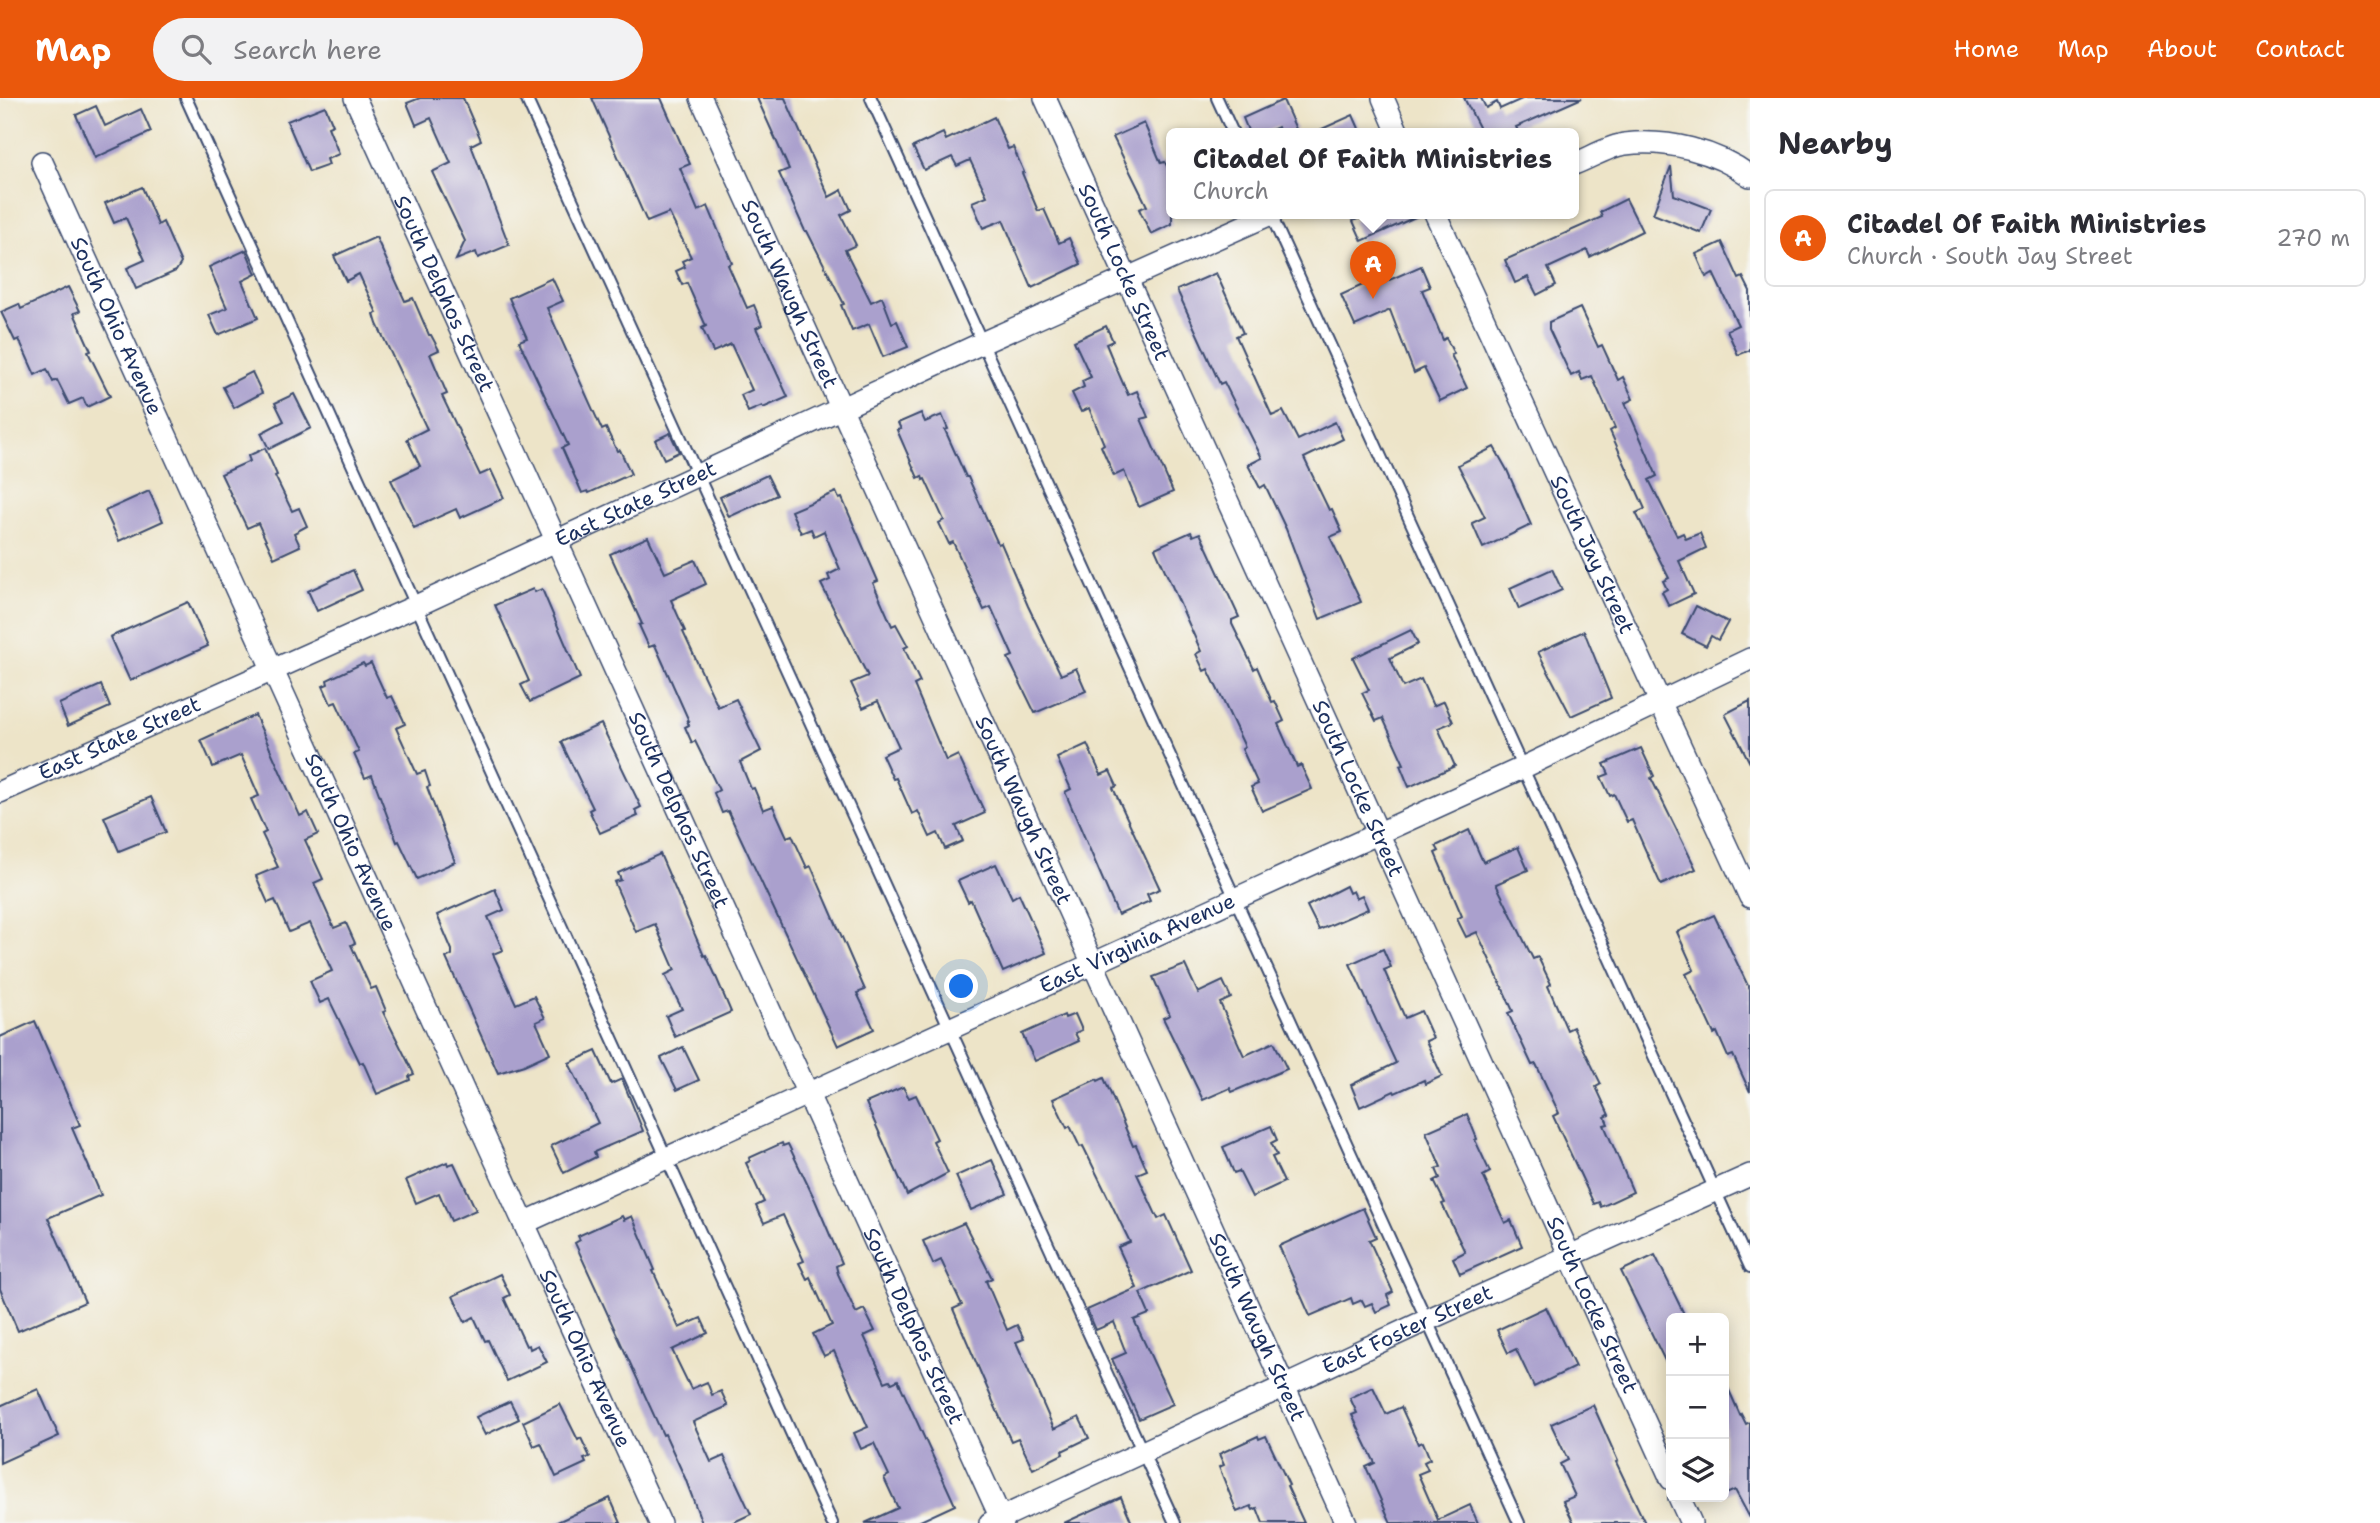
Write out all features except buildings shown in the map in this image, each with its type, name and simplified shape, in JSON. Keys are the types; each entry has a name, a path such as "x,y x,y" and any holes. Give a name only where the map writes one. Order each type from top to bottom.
{"street":[{"name":"South Delphos Street","path":"355,98 808,1092 998,1521"},
{"name":"South Waugh Street","path":"701,98 1346,1523"},
{"name":"South Locke Street","path":"1045,98 1666,1468"},
{"path":"1383,98 1396,128"},
{"path":"1579,162 1623,144 1679,146 1719,158 1750,176"},
{"name":"South Ohio Avenue","path":"42,162 660,1523"},
{"name":"East State Street","path":"0,792 416,606 982,343 1260,219"},
{"name":"South Jay Street","path":"1445,219 1659,701 1750,897"},
{"name":"East Virginia Avenue","path":"524,1223 1522,768 1750,659"},
{"name":"East Foster Street","path":"998,1521 1427,1320 1750,1175"},
{"path":"1681,1502 1691,1523"}],"lane":[{"path":"186,98 832,1523"},
{"path":"526,98 1175,1523"},
{"path":"871,98 1519,1523"},
{"path":"1217,98 1231,128"},
{"path":"1273,219 1750,1267"}],"place":[{"name":"Citadel Of Faith Ministries","path":"1373,299"}]}
